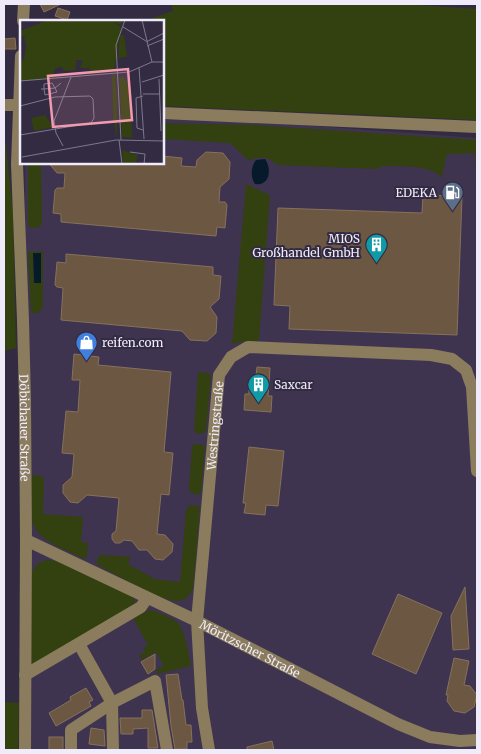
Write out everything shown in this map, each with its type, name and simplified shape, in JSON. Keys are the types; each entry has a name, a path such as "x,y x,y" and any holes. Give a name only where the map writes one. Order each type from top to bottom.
{"street":[{"path":"23,20 24,4"},
{"path":"4,104 20,105"},
{"name":"Döbichauer Straße","path":"20,105 17,164 23,320 26,540 25,750"},
{"path":"164,113 477,127"},
{"name":"Westringstraße","path":"209,750 202,708 197,620 219,375 231,357 248,347 431,355 452,359 466,370 472,387 477,472"},
{"name":"Möritzscher Straße","path":"26,540 197,620 398,724 430,737 460,741 477,740"},
{"path":"25,675 141,607 147,598"},
{"path":"79,644 112,704 113,750"},
{"path":"71,750 71,730 155,680 166,750"}],"shaded area":[{"path":"164,120 234,120 477,138 477,750 24,750 25,164 164,164"}],"green space":[{"path":"171,4 402,4 477,9 477,120 164,106 164,20 147,20 173,11"},
{"path":"164,123 253,125 477,140 477,177 475,153 447,154 442,177 429,170 414,167 383,166 377,169 277,165 264,158 248,160 230,143 164,139"},
{"path":"4,140 13,212 16,348 4,351"},
{"path":"28,164 41,164 42,223 36,228 28,225"},
{"path":"246,184 270,195 259,341 232,344"},
{"path":"43,251 43,307 36,313 31,311 28,252","holes":["33,253 41,253 41,283 34,283"]},
{"path":"198,372 209,373 211,376 206,431 202,434 196,433 194,429"},
{"path":"194,444 200,444 205,447 201,493 198,495 190,492 189,489 192,447"},
{"path":"33,475 44,478 43,514 83,517 81,542 88,543 87,557 84,559 47,540 36,530 33,524 32,513 31,480"},
{"path":"189,506 200,507 193,589 186,598 179,601 162,597 138,587 97,565 99,556 103,555 131,557 128,564 155,579 180,582 186,510"},
{"path":"49,560 56,561 135,598 135,603 133,607 34,664 31,661 31,576 37,565"},
{"path":"148,610 164,615 178,623 185,637 191,666 157,674 156,670 163,665 156,652 142,660 139,655 145,652 143,648 148,645 133,618"},
{"path":"4,702 19,703 18,750 4,750"}],"water":[{"path":"265,159 269,172 267,180 264,183 255,184 252,175 253,165 256,160"},
{"path":"33,253 41,253 41,283 34,283"}],"building":[{"path":"40,4 61,4 44,12"},
{"path":"58,8 70,12 67,20 55,16"},
{"path":"15,38 16,49 4,49 4,39"},
{"path":"206,152 223,153 230,162 229,179 220,187 219,202 225,202 227,205 225,228 217,227 216,236 61,222 61,214 53,213 55,190 57,188 64,188 65,173 57,173 50,164 164,164 164,156 182,158 181,166 196,167 197,160"},
{"name":"MIOS Großhandel GmbH","path":"423,195 462,196 457,335 289,329 290,306 274,305 278,208 422,213"},
{"path":"66,254 213,267 213,275 221,276 219,299 210,307 217,317 216,333 207,341 190,340 182,331 61,320 63,288 55,285 57,262 66,263"},
{"path":"74,354 99,357 98,365 171,372 164,452 173,453 169,495 161,494 157,534 165,535 173,544 172,552 163,560 155,559 147,550 139,550 132,541 124,540 120,543 115,543 112,539 112,534 116,531 119,498 87,495 78,503 70,502 63,493 63,485 72,477 74,454 62,453 66,411 78,412 80,380 72,380"},
{"path":"257,367 270,368 268,396 272,396 271,412 244,410 245,394 249,394 249,390 255,384"},
{"path":"249,447 284,451 278,506 266,505 265,515 244,513 246,503 243,503"},
{"path":"465,587 469,649 453,650 451,616"},
{"path":"398,594 442,613 416,674 372,654"},
{"path":"155,654 155,669 148,674 141,662"},
{"path":"454,658 469,661 464,685 470,686 477,695 474,707 465,713 454,711 447,701 448,695 446,695"},
{"path":"178,674 186,725 191,725 192,742 187,742 187,749 175,749 171,726 166,675"},
{"path":"86,688 93,700 89,702 91,706 56,726 49,713 71,700 70,697"},
{"path":"142,710 152,710 158,748 148,748 148,728 133,729 133,734 121,734 120,718 142,718"},
{"path":"91,728 104,730 105,746 89,744"},
{"path":"49,737 63,737 63,750 49,750"},
{"path":"272,741 274,750 247,750 247,747"}],"place":[{"name":"EDEKA","path":"453,211"},
{"name":"MIOS Großhandel GmbH","path":"376,264"},
{"name":"reifen.com","path":"86,361"},
{"name":"Saxcar","path":"258,403"}]}
